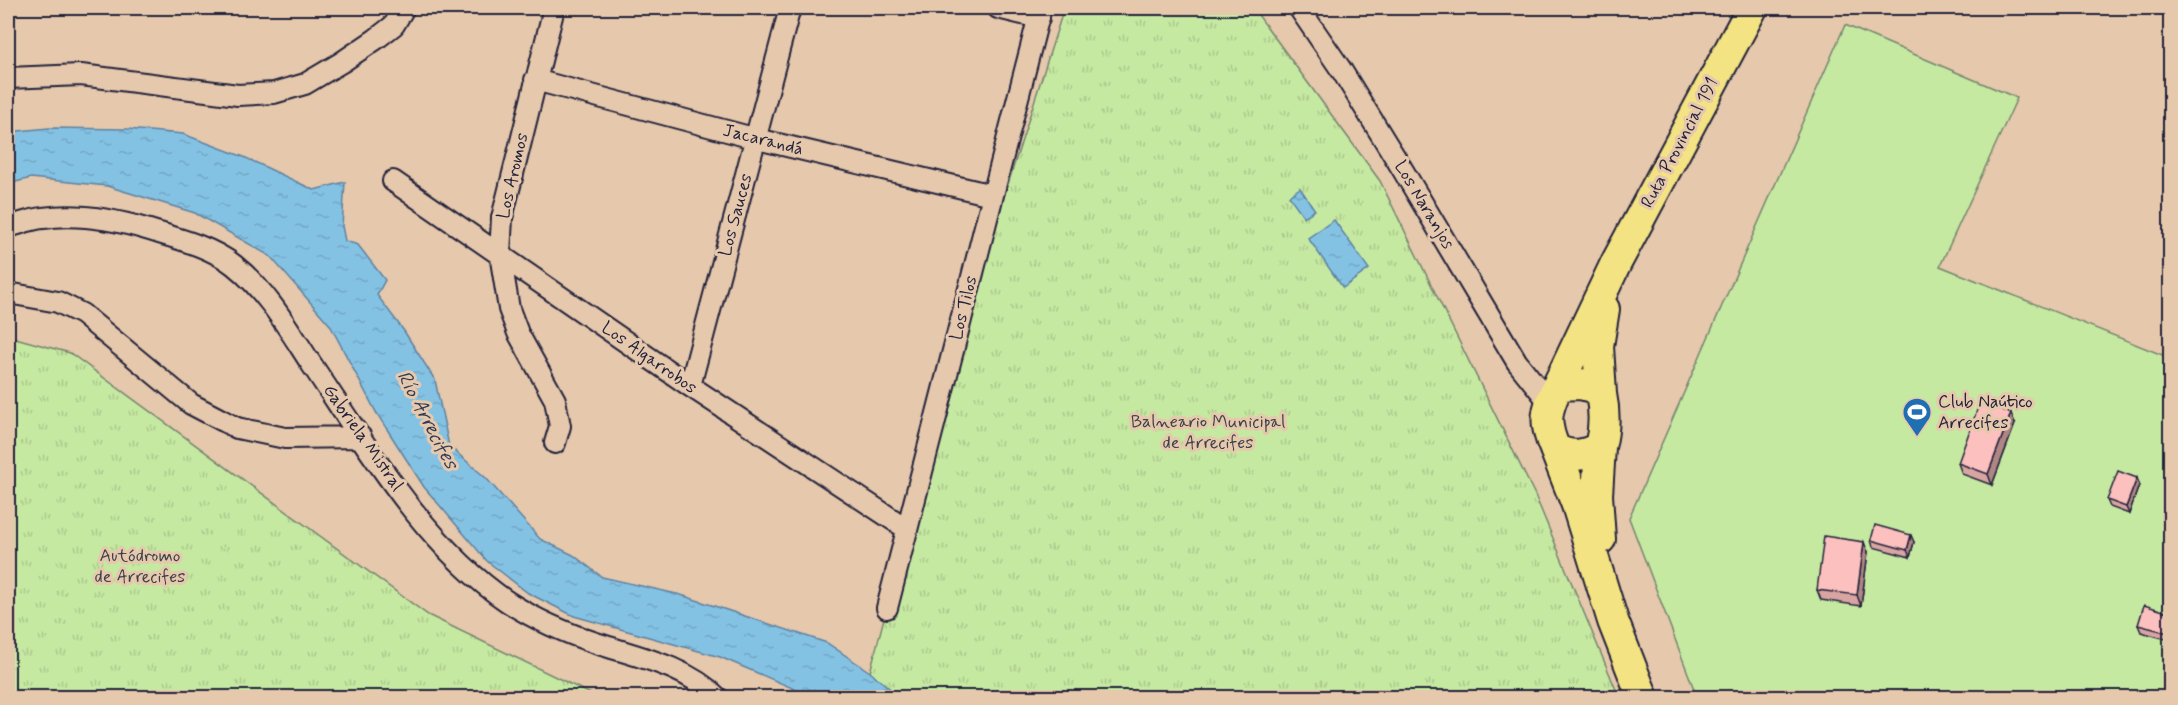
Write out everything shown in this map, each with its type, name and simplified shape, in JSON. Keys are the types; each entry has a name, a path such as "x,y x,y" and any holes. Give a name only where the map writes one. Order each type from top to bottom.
{"main road":[{"name":"Ruta Provincial 191","path":"1553,394 1608,279 1752,8"},
{"name":"Ruta Provincial 191","path":"1601,394 1598,346 1608,279"},
{"path":"1613,621 1603,568 1597,514 1600,447 1605,418 1601,394 1592,387 1581,384 1553,394 1546,417 1555,449 1577,505 1613,621 1642,698"},
{"path":"1555,449 1565,455 1576,456 1588,454 1600,447"}],"street":[{"path":"8,78 81,75 238,95 274,93 304,84 342,62 394,25 404,8"},
{"name":"Los Aromos","path":"554,8 502,218 500,254 509,309 518,333 555,400 560,426 555,443"},
{"name":"Los Sauces","path":"690,386 790,8"},
{"path":"998,8 1040,13"},
{"name":"Los Naranjos","path":"1299,8 1342,71 1395,157 1517,362 1553,394"},
{"name":"Los Tilos","path":"887,608 1040,13"},
{"name":"Jacarandá","path":"535,80 756,139 992,195"},
{"name":"Los Algarrobos","path":"393,181 690,386 907,529"},
{"name":"Gabriela Mistral","path":"8,227 42,218 88,216 122,222 174,237 207,250 233,264 258,288 278,313 386,474 440,540 471,571 508,602 552,626 596,643 663,664 711,690 718,698"},
{"path":"8,292 58,302 82,314 191,404 237,428 285,438 361,437"}],"green space":[{"name":"Balneario Municipal de Arrecifes","path":"1064,8 1253,8 1380,181 1535,495 1619,697 874,698 870,672 947,376"},
{"name":"Club Naútico Arrecifes","path":"1845,25 2017,98 1940,266 2170,358 2170,697 1697,697 1629,518"},
{"name":"Autódromo de Arrecifes","path":"8,336 70,353 428,615 597,697 8,697"}],"water":[{"name":"Río Arrecifes","path":"49,128 127,129 183,134 244,157 314,190 345,182 342,226 345,241 358,245 385,280 377,295 404,331 435,380 449,446 486,478 540,539 573,555 602,577 681,595 827,643 870,672 900,697 813,697 720,657 574,616 528,593 487,561 424,487 376,412 330,325 270,256 195,213 107,186 31,178 8,184 8,132"},
{"path":"1300,188 1315,210 1304,217 1289,196"},
{"path":"1334,220 1369,269 1343,288 1308,238"}],"building":[{"path":"1980,402 2011,413 1988,474 1958,463"},
{"path":"2118,471 2137,478 2126,507 2107,500"},
{"path":"1875,525 1911,535 1907,550 1871,540"},
{"path":"1824,536 1864,542 1857,595 1817,590"},
{"path":"2144,605 2170,613 2169,633 2138,625"}],"place":[{"name":"Club Naútico Arrecifes","path":"1917,438"}]}
